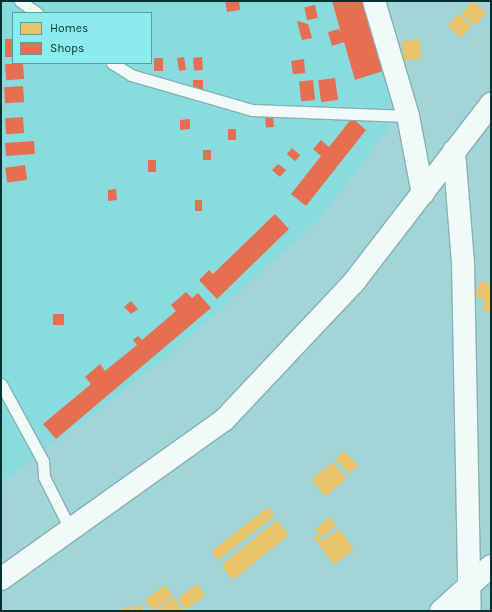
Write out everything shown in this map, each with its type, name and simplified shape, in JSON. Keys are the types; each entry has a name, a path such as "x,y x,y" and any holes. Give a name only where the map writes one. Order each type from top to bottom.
{"street":[{"path":"374,1 408,116 423,194"},
{"path":"1,579 69,527 224,420 327,314 423,194 491,104"},
{"path":"454,151 463,262 471,585 470,611"},
{"path":"441,611 491,566"}],"lane":[{"path":"20,1 36,12"},
{"path":"114,64 131,75 252,110 408,116"},
{"path":"1,384 43,461 44,477 69,527"}],"shaded area":[{"path":"1,1 368,1 392,65 388,130 314,225 167,357 1,484"}],"building: Homes":[{"path":"472,1 486,12 476,25 462,14"},
{"path":"459,14 472,27 460,38 448,25"},
{"path":"420,40 421,59 403,60 402,41"},
{"path":"480,281 491,284 491,313 482,310 485,300 475,296"},
{"path":"344,451 358,465 350,474 336,459"},
{"path":"333,462 347,479 325,497 311,480"},
{"path":"268,507 275,516 218,560 211,551"},
{"path":"330,517 337,526 322,537 315,529"},
{"path":"277,520 289,535 233,580 221,565"},
{"path":"339,529 354,549 334,565 313,537 317,535 322,541"},
{"path":"197,584 205,595 186,609 178,598"},
{"path":"165,585 173,596 153,611 145,600"},
{"path":"174,598 183,611 156,611"},
{"path":"140,604 144,611 119,611 129,605 132,610"}],"building: Shops":[{"path":"225,1 239,1 240,10 227,12"},
{"path":"332,1 363,1 383,71 355,80 344,42 332,46 328,32 339,29 341,33"},
{"path":"315,5 318,18 307,20 304,7"},
{"path":"297,21 308,24 312,38 302,40"},
{"path":"5,39 12,39 12,57 5,57"},
{"path":"184,57 186,70 179,71 177,58"},
{"path":"202,57 203,70 194,71 193,58"},
{"path":"154,58 163,58 163,71 154,71"},
{"path":"304,59 305,73 293,74 291,61"},
{"path":"5,64 23,64 24,79 6,80"},
{"path":"335,78 338,100 321,102 318,80"},
{"path":"193,80 203,80 203,90 193,90"},
{"path":"313,80 315,100 301,101 299,81"},
{"path":"23,86 24,102 5,103 4,87"},
{"path":"273,116 274,127 266,128 265,117"},
{"path":"23,117 24,133 6,134 5,118"},
{"path":"352,118 366,130 306,206 291,194 321,156 313,149 321,140 329,147"},
{"path":"190,119 190,129 180,130 180,120"},
{"path":"228,129 236,129 236,140 228,140"},
{"path":"34,141 35,154 6,156 5,143"},
{"path":"292,148 300,155 295,161 287,154"},
{"path":"203,150 211,150 211,160 203,160"},
{"path":"148,160 156,160 156,172 148,172"},
{"path":"278,164 286,170 280,177 272,170"},
{"path":"25,165 27,180 7,183 5,168"},
{"path":"116,189 117,200 108,201 108,190"},
{"path":"195,200 202,200 202,211 195,211"},
{"path":"275,214 289,229 217,299 199,280 209,270 213,274"},
{"path":"186,292 192,298 198,293 211,308 56,439 43,424 91,384 85,377 100,364 105,371 137,345 133,340 138,336 142,340 176,311 171,305"},
{"path":"131,301 138,309 131,314 124,307"},
{"path":"53,314 64,314 64,325 53,325"}]}
